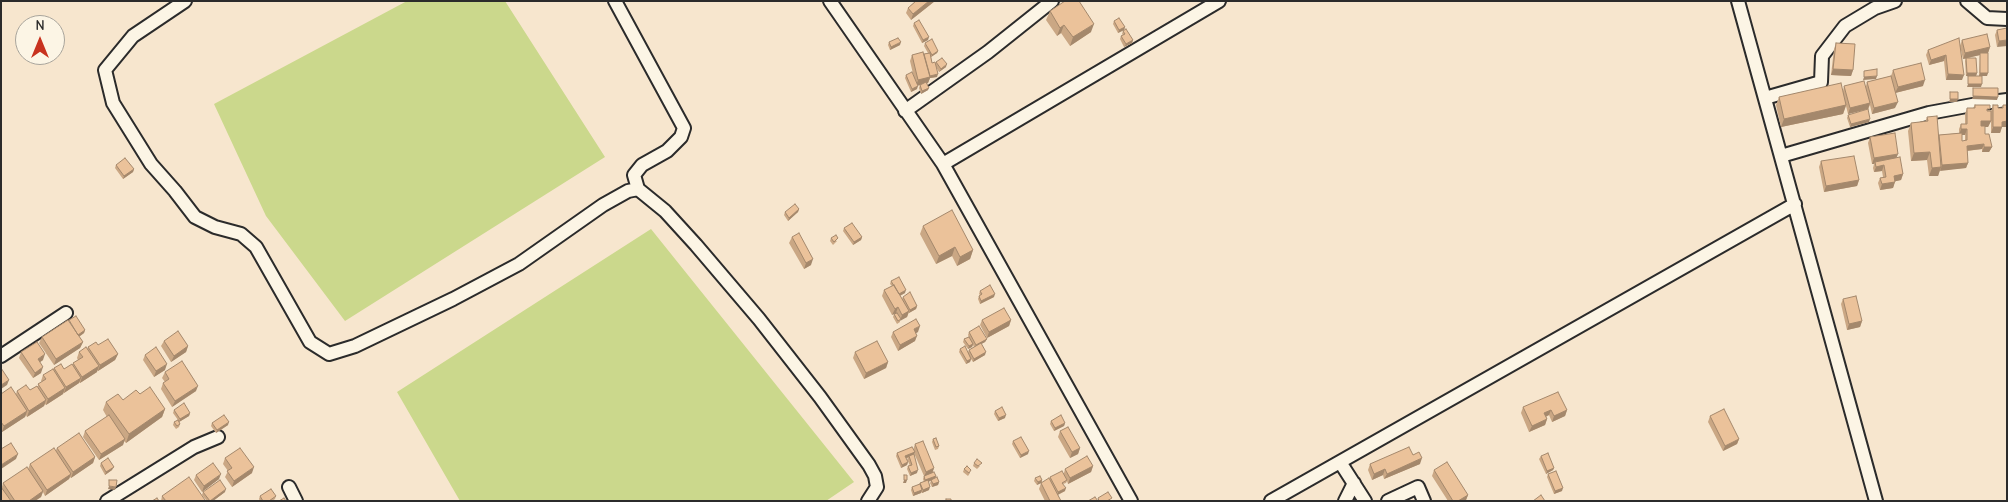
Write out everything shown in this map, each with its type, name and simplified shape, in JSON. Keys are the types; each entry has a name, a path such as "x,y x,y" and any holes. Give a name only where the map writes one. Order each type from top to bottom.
{"street":[{"path":"185,1 133,36 105,70 113,103 151,164 195,216 215,227 241,234 256,247 310,342 330,354 355,346 453,299 519,264 604,205 628,191 638,189"},
{"path":"615,1 684,128 681,137 666,151 642,165 634,175 638,189 666,211 696,244 759,318 820,397 875,476 877,487 868,501"},
{"path":"830,1 943,164 1131,501"},
{"path":"905,111 988,52 1052,1"},
{"path":"943,164 1219,1"},
{"path":"1738,1 1876,501"},
{"path":"1765,98 1820,82 1822,56 1845,26 1875,8 1895,1"},
{"path":"1967,1 1987,18 2007,19"},
{"path":"1781,156 1928,113 2007,100"},
{"path":"1271,501 1794,204"},
{"path":"1,356 66,313"},
{"path":"107,501 194,447 218,437"},
{"path":"1340,462 1365,501"},
{"path":"1345,501 1354,484"},
{"path":"288,487 296,501"},
{"path":"1388,501 1418,488 1424,501"}],"green space":[{"path":"407,1 505,1 605,157 345,321 266,216 214,104"},
{"path":"651,229 854,482 826,501 460,501 397,392"}],"building":[{"path":"916,1 929,1 913,14 908,8"},
{"path":"1065,1 1079,1 1094,24 1073,37 1064,25 1060,28 1050,11"},
{"path":"1119,18 1125,27 1119,30 1114,21"},
{"path":"919,20 929,37 923,40 914,23"},
{"path":"2007,28 2007,40 1999,41 1997,30"},
{"path":"1126,29 1133,40 1126,44 1121,36 1125,34 1123,31"},
{"path":"1987,34 1990,47 1965,53 1962,40"},
{"path":"898,38 901,42 891,47 889,42"},
{"path":"1959,38 1964,75 1948,74 1946,55 1931,60 1928,50"},
{"path":"932,39 938,51 932,55 925,43"},
{"path":"1836,43 1855,44 1853,70 1833,69"},
{"path":"923,52 930,77 918,80 912,55"},
{"path":"930,53 932,63 935,62 938,74 930,76 924,54"},
{"path":"1980,53 1988,53 1988,73 1980,73"},
{"path":"942,58 947,64 941,69 936,62"},
{"path":"1966,58 1976,58 1977,73 1967,73"},
{"path":"1921,63 1925,80 1898,87 1893,70"},
{"path":"1877,69 1877,76 1864,77 1864,71"},
{"path":"912,72 918,86 912,89 906,75"},
{"path":"1891,76 1898,102 1874,108 1867,82"},
{"path":"1968,76 1982,76 1982,84 1968,84"},
{"path":"1864,81 1870,103 1850,108 1844,86"},
{"path":"926,82 929,88 922,91 920,85"},
{"path":"1841,83 1846,105 1784,119 1779,97"},
{"path":"1973,88 1998,88 1998,97 1973,96"},
{"path":"1950,92 1958,92 1958,99 1950,99"},
{"path":"1975,105 1990,105 1990,109 1987,109 1987,111 1991,111 1991,121 1981,121 1981,126 1985,126 1985,134 1989,134 1992,147 1984,147 1984,144 1967,146 1968,163 1942,165 1939,135 1962,133 1962,141 1967,140 1967,129 1961,129 1961,124 1967,124 1967,108 1975,108"},
{"path":"1993,105 2003,108 2003,105 2007,105 2007,121 2002,122 2002,127 1993,127"},
{"path":"1868,109 1870,119 1851,124 1848,115"},
{"path":"1937,116 1941,167 1932,168 1930,152 1914,153 1911,123 1928,121 1927,117"},
{"path":"1895,133 1898,154 1874,158 1870,137"},
{"path":"1854,156 1859,180 1826,186 1821,161"},
{"path":"1900,157 1903,174 1894,176 1895,182 1882,184 1880,178 1886,177 1884,165 1876,167 1875,162"},
{"path":"125,158 134,169 124,176 116,165"},
{"path":"795,204 799,209 789,218 785,212"},
{"path":"952,210 973,250 960,257 955,247 939,256 923,226"},
{"path":"852,223 862,237 854,242 844,228"},
{"path":"799,233 813,259 806,263 792,237"},
{"path":"836,235 838,238 834,242 831,238"},
{"path":"899,277 906,290 899,294 891,281"},
{"path":"894,285 909,311 902,315 898,307 895,309 884,290"},
{"path":"990,285 995,294 981,301 979,296 982,294 980,291"},
{"path":"910,292 917,306 910,310 903,297"},
{"path":"1856,296 1862,321 1849,324 1843,299"},
{"path":"1004,308 1011,320 989,332 982,320"},
{"path":"897,313 901,319 898,321 894,314"},
{"path":"76,316 85,330 78,335 69,320"},
{"path":"916,319 920,326 914,329 917,336 900,345 893,332"},
{"path":"68,320 83,342 56,359 42,337"},
{"path":"979,326 987,339 976,345 969,332"},
{"path":"178,331 188,346 174,356 164,341"},
{"path":"969,337 973,344 969,346 964,339"},
{"path":"108,339 118,354 100,365 88,347 96,342 98,345"},
{"path":"877,341 888,362 866,373 855,352"},
{"path":"37,342 45,354 38,359 43,367 35,373 21,352"},
{"path":"981,343 986,352 974,359 969,350"},
{"path":"965,346 971,359 967,361 960,349"},
{"path":"86,347 99,366 82,377 73,363 83,357 79,352"},
{"path":"156,347 167,364 156,371 145,355"},
{"path":"182,361 198,386 175,401 163,383 169,379 165,372"},
{"path":"61,364 64,369 72,364 81,378 66,387 54,368"},
{"path":"1,368 9,380 1,385"},
{"path":"53,369 65,388 48,399 38,384 46,379 43,375"},
{"path":"26,385 30,390 37,386 46,400 29,411 17,391"},
{"path":"11,387 27,411 4,426 1,422 1,394"},
{"path":"150,387 165,409 129,434 106,402 118,394 123,400 136,390 140,394"},
{"path":"1558,392 1567,410 1554,416 1551,410 1544,413 1547,419 1532,426 1523,407"},
{"path":"184,403 190,413 180,419 174,410"},
{"path":"1002,407 1006,415 999,418 995,411"},
{"path":"1724,409 1739,439 1725,446 1710,416"},
{"path":"109,415 125,439 101,454 85,431"},
{"path":"224,415 229,422 217,430 212,423"},
{"path":"1061,415 1065,423 1055,428 1051,421"},
{"path":"178,420 180,424 177,426 174,422"},
{"path":"1068,427 1080,448 1072,452 1060,431"},
{"path":"79,433 95,457 73,472 57,448"},
{"path":"1021,437 1029,451 1021,455 1013,441"},
{"path":"936,438 939,446 936,447 933,439"},
{"path":"923,441 934,468 926,472 915,444"},
{"path":"11,443 18,454 1,465 1,449"},
{"path":"912,447 915,452 905,456 908,462 902,465 897,453"},
{"path":"1409,447 1413,455 1419,452 1422,458 1387,474 1385,469 1374,474 1370,464"},
{"path":"54,448 71,474 47,490 30,464"},
{"path":"240,448 254,467 234,481 227,471 232,468 225,458"},
{"path":"1548,453 1554,468 1547,471 1541,456"},
{"path":"914,454 918,470 911,473 908,466 912,465 909,456"},
{"path":"1087,456 1093,466 1070,478 1065,469"},
{"path":"108,458 114,467 106,472 101,463"},
{"path":"977,459 982,463 978,466 974,463"},
{"path":"1447,462 1468,495 1458,501 1453,501 1434,470"},
{"path":"213,463 221,474 204,486 196,475"},
{"path":"967,466 971,470 969,473 964,469"},
{"path":"27,467 43,491 29,501 15,501 3,483"},
{"path":"1062,471 1067,480 1062,483 1066,488 1058,492 1050,477"},
{"path":"1556,471 1563,488 1555,491 1548,474"},
{"path":"934,472 936,476 925,480 924,476"},
{"path":"1040,476 1042,480 1038,482 1035,478"},
{"path":"189,477 205,500 166,501 162,496"},
{"path":"937,477 939,482 933,484 931,480"},
{"path":"1049,478 1061,501 1050,501 1041,483"},
{"path":"109,480 117,480 116,487 109,486"},
{"path":"220,480 226,489 210,501 203,492"},
{"path":"928,480 930,487 923,490 920,483"},
{"path":"920,484 922,490 914,493 912,487"},
{"path":"1,487 11,501 1,501"},
{"path":"271,489 276,496 269,501 263,501 260,496"},
{"path":"1108,492 1112,498 1107,501 1099,501 1098,498"},
{"path":"1541,495 1545,501 1533,501"},
{"path":"1095,497 1098,501 1088,501"}]}
